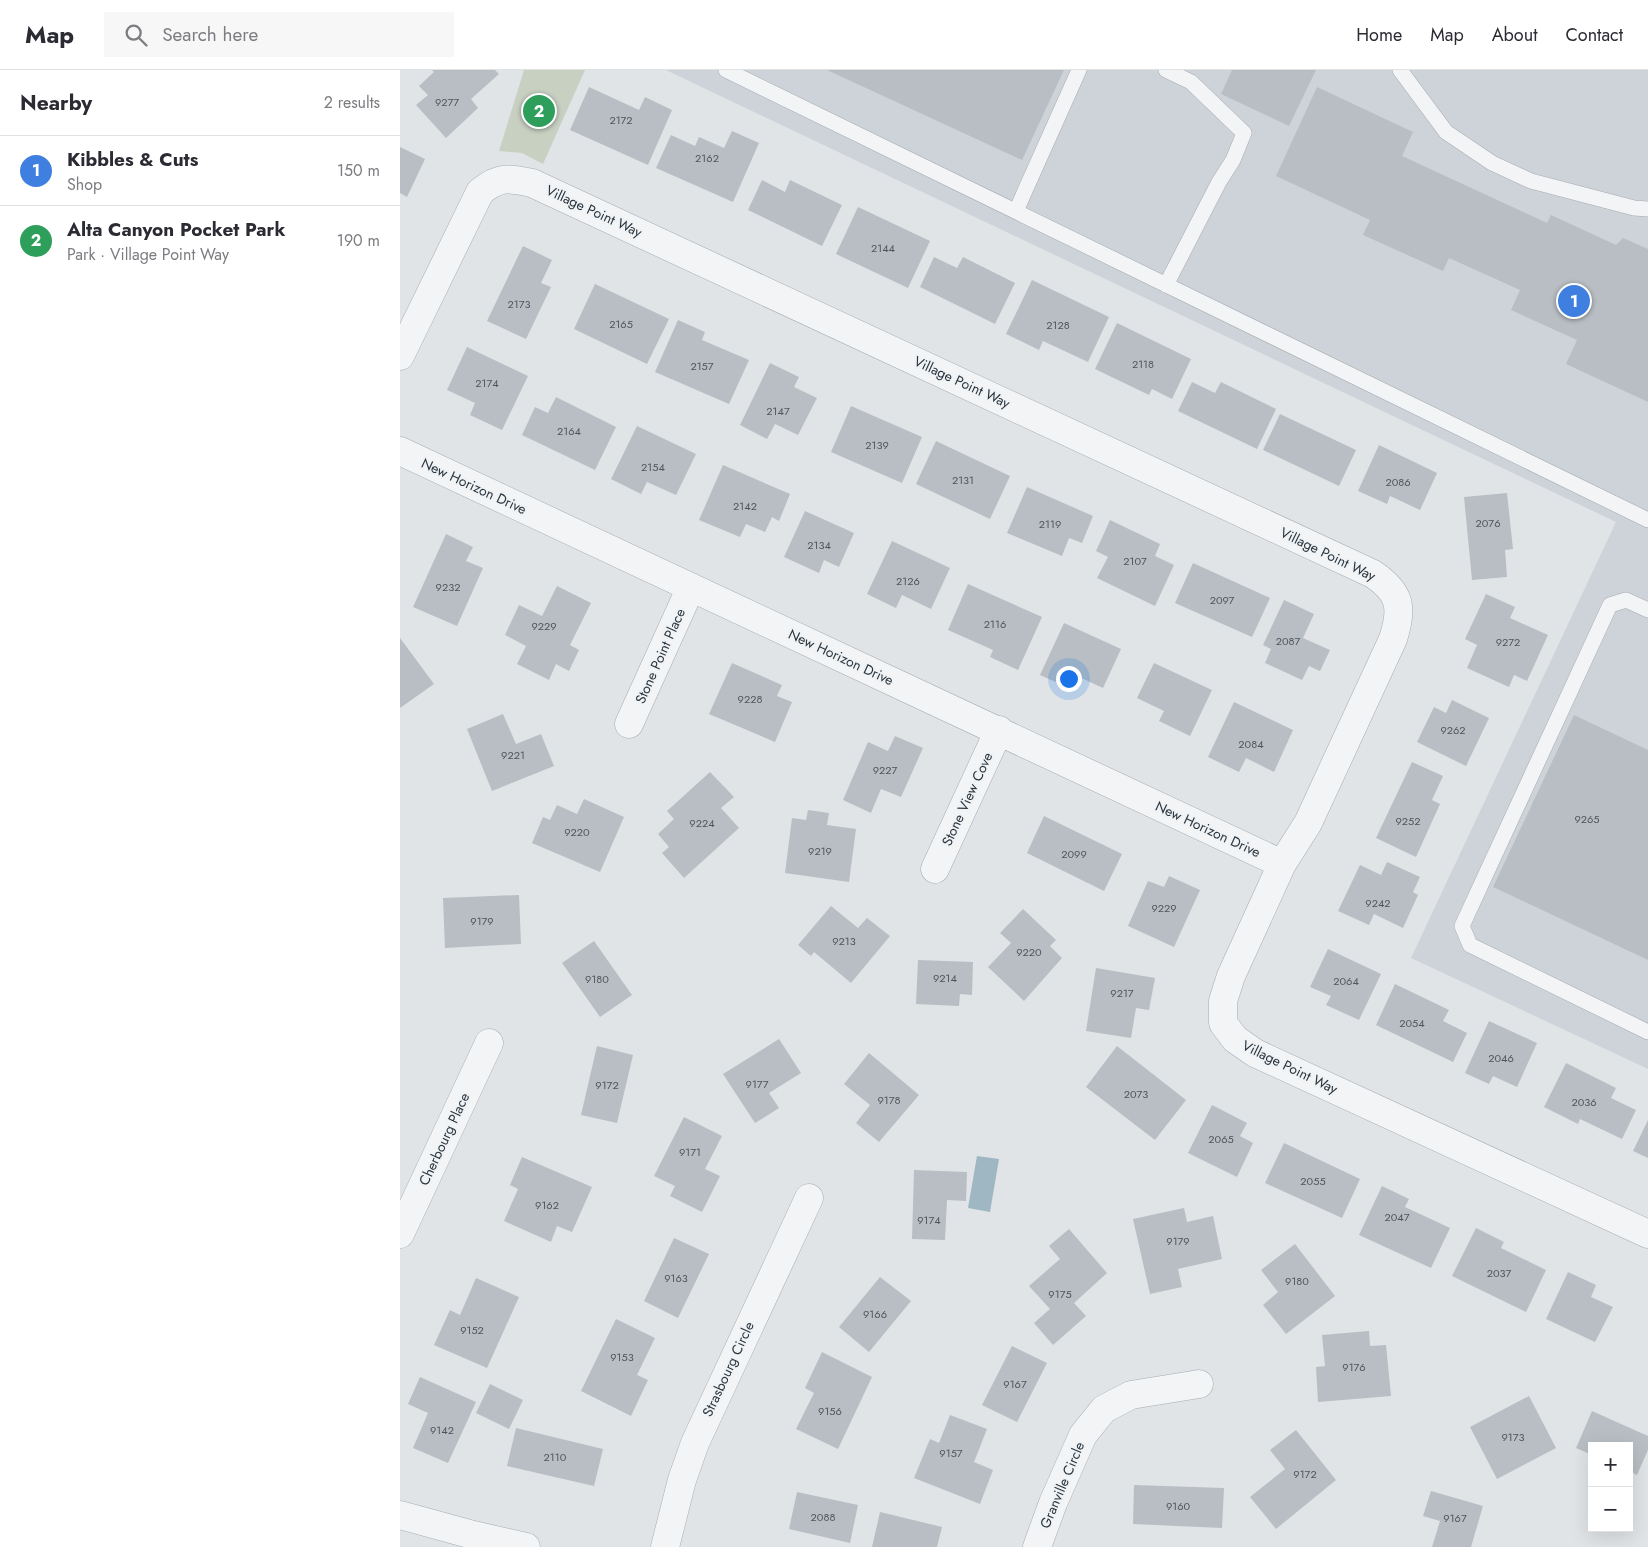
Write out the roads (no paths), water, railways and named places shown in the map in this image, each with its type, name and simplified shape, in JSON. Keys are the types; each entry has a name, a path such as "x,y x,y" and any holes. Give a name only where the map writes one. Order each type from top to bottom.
{"street":[{"name":"Village Point Way","path":"400,356 480,192 494,180 513,178 532,183 1355,565 1388,584 1398,601 1400,618 1393,639 1308,823 1282,864 1231,976 1223,1000 1224,1023 1235,1039 1255,1053 1648,1234"},
{"name":"New Horizon Drive","path":"400,451 1282,864"},
{"name":"Stone Point Place","path":"628,724 691,587"},
{"name":"Stone View Cove","path":"935,869 999,730"},
{"name":"Cherbourg Place","path":"400,1234 489,1043"},
{"name":"Strasbourg Circle","path":"665,1547 682,1480 695,1443 809,1198"},
{"name":"Granville Circle","path":"1037,1547 1053,1503 1083,1435 1104,1409 1131,1395 1199,1384"},
{"path":"400,1515 464,1533 526,1547"}],"lane":[{"path":"726,70 1648,520"},
{"path":"1016,211 1079,70"},
{"path":"1166,70 1191,82 1244,133 1233,160 1219,182 1166,285"},
{"path":"1400,70 1446,132 1492,163 1539,184 1625,206 1648,209"},
{"path":"1648,610 1626,600 1610,605 1462,926 1470,945 1648,1032"}],"water":[{"path":"977,1156 999,1159 990,1212 968,1208"}],"place":[{"name":"Alta Canyon Pocket Park","path":"539,111"},
{"name":"Kibbles & Cuts","path":"1574,301"}]}
